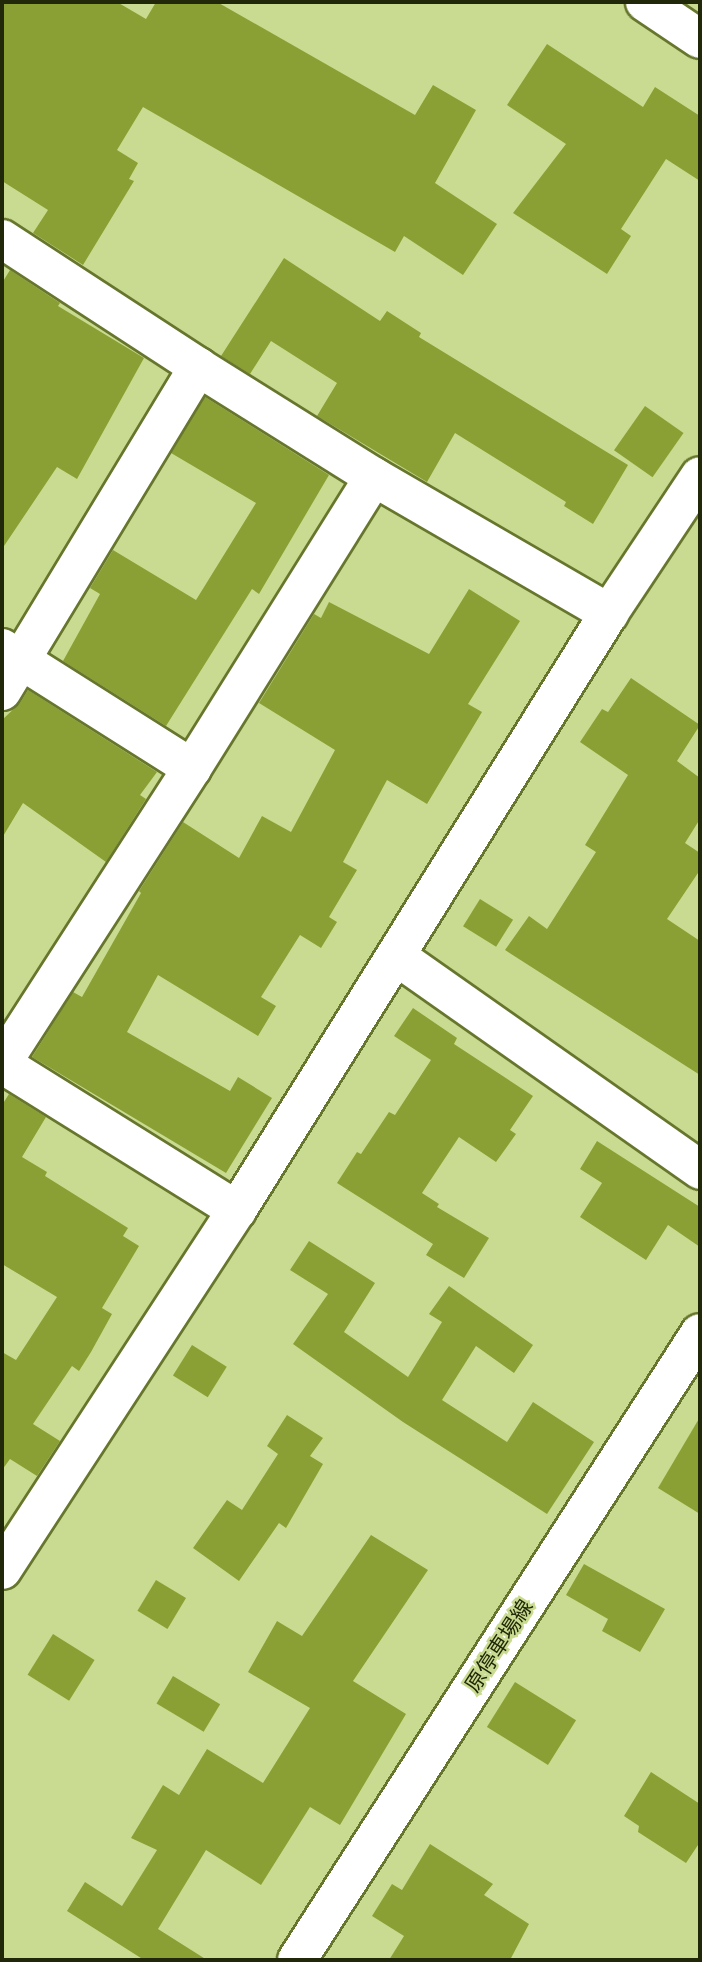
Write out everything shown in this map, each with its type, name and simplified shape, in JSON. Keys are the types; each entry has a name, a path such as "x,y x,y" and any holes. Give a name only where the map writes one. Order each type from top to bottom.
{"street":[{"path":"645,2 700,39"},
{"path":"4,244 374,477 609,613"},
{"path":"2,691 12,654 198,368"},
{"path":"2,1570 237,1210 609,613 700,476"},
{"path":"237,1210 2,1063 192,768 374,477"},
{"path":"12,654 192,768"},
{"path":"396,956 700,1171"},
{"name":"原停車場線","path":"297,1960 700,1333"}],"building":[{"path":"2,2 117,2 146,19 156,2 217,2 415,115 433,85 476,110 435,183 497,224 463,275 404,236 395,252 143,107 117,150 138,163 129,179 134,181 83,265 33,233 48,210 2,181"},
{"path":"547,44 643,107 655,87 700,116 700,181 666,159 621,229 631,236 607,274 513,213 566,144 507,105"},
{"path":"284,258 380,321 387,311 421,333 419,337 628,465 593,524 564,506 566,502 455,433 427,482 317,416 337,383 271,341 250,374 221,356"},
{"path":"10,270 60,303 58,306 144,358 77,479 57,467 2,549 2,283"},
{"path":"205,397 329,475 259,594 252,589 166,726 63,661 100,594 90,588 113,550 196,600 256,503 171,453"},
{"path":"645,406 684,433 653,477 614,450"},
{"path":"469,589 520,621 468,704 482,712 427,804 387,780 343,862 357,870 329,917 337,922 321,948 300,935 261,997 276,1006 258,1036 158,975 127,1032 230,1091 238,1077 272,1098 226,1173 32,1057 73,992 82,997 141,893 139,891 183,822 239,858 262,816 291,832 335,750 259,703 314,614 321,618 329,602 429,654"},
{"path":"631,678 700,725 677,761 700,778 700,819 685,843 700,853 700,870 667,919 700,941 700,1075 505,950 529,916 547,929 596,852 585,845 628,775 580,742 602,709 608,712"},
{"path":"28,690 157,772 140,795 146,799 106,862 23,803 2,838 2,720 20,703"},
{"path":"480,899 513,920 496,947 463,926"},
{"path":"413,1008 457,1038 454,1044 533,1096 510,1130 516,1134 496,1162 459,1137 422,1193 439,1204 437,1207 489,1238 464,1278 426,1255 433,1244 337,1183 357,1152 361,1154 389,1112 395,1115 431,1060 394,1036"},
{"path":"9,1094 46,1117 22,1157 47,1172 45,1176 128,1228 123,1236 139,1246 102,1308 112,1314 91,1352 79,1371 72,1366 33,1424 60,1441 37,1476 10,1459 2,1470 2,1352 16,1360 57,1297 2,1264 2,1105"},
{"path":"597,1141 700,1207 700,1247 668,1225 646,1260 580,1217 602,1183 580,1169"},
{"path":"309,1241 375,1283 344,1332 408,1377 442,1322 429,1314 449,1286 533,1345 514,1373 476,1346 442,1400 507,1442 533,1402 594,1442 547,1514 403,1422 293,1344 328,1294 290,1270"},
{"path":"192,1345 227,1367 208,1397 173,1376"},
{"path":"287,1415 323,1438 310,1456 323,1464 286,1528 279,1523 239,1581 193,1548 227,1500 242,1510 278,1454 267,1446"},
{"path":"700,1417 700,1514 658,1488"},
{"path":"371,1535 428,1570 353,1681 406,1714 340,1825 310,1807 261,1885 206,1850 158,1929 207,1960 144,1960 67,1911 85,1882 122,1906 157,1850 131,1838 163,1785 179,1795 207,1749 263,1783 310,1708 248,1672 277,1621 302,1636"},
{"path":"584,1564 665,1609 640,1652 602,1631 608,1619 566,1595"},
{"path":"156,1580 186,1598 167,1629 137,1611"},
{"path":"53,1634 95,1660 69,1701 28,1675"},
{"path":"173,1676 220,1704 204,1732 157,1703"},
{"path":"515,1682 576,1720 548,1765 487,1727"},
{"path":"651,1772 700,1804 700,1842 686,1863 638,1832 639,1826 624,1816"},
{"path":"430,1844 493,1884 484,1895 529,1924 510,1960 389,1960 404,1936 372,1916 392,1884 402,1890"}]}
